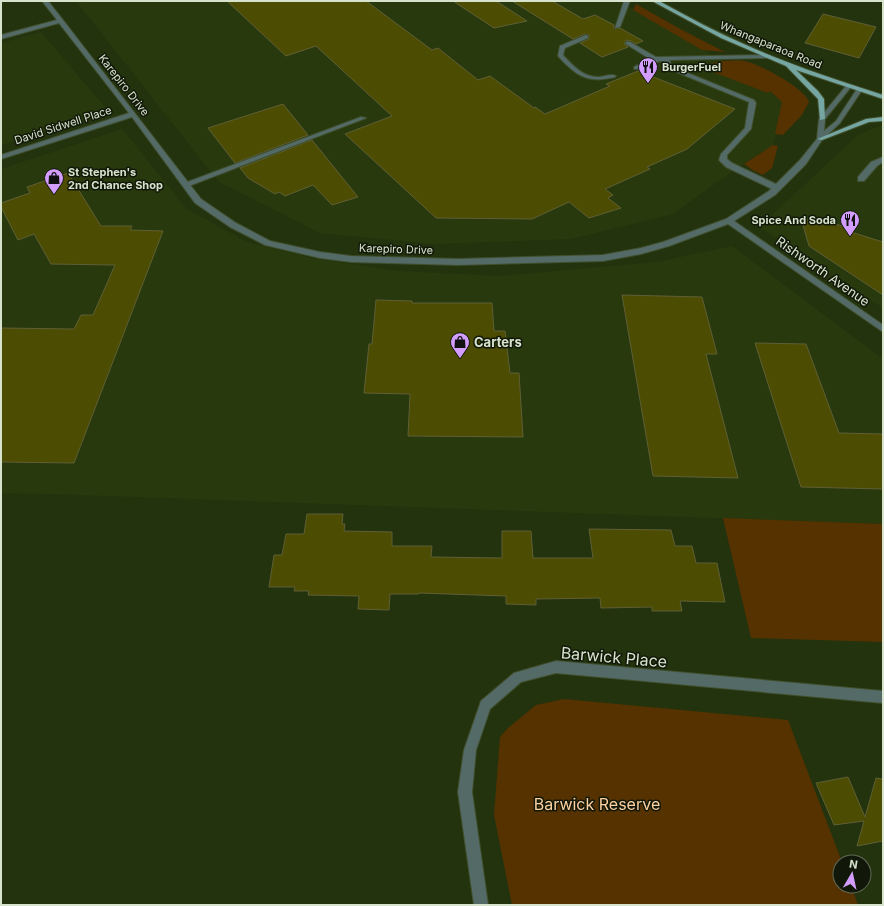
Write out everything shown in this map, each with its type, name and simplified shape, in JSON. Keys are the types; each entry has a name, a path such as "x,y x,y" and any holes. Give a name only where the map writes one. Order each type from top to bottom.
{"main road":[{"name":"Whangaparaoa Road","path":"655,1 722,37 767,56 848,87 883,97"},
{"path":"785,63 816,92 821,99 822,119"},
{"path":"820,139 868,120 883,119"}],"street":[{"name":"Karepiro Drive","path":"45,1 133,114 198,201 233,225 268,243 320,255 363,260 458,262 603,258 641,251 666,244 729,221 772,193 803,162 820,139 838,122 860,90"},
{"path":"618,27 627,1"},
{"path":"1,37 61,21"},
{"path":"586,37 562,47 560,55 580,74 587,78 604,79 613,76"},
{"path":"628,43 655,60"},
{"path":"636,68 655,60 665,59 767,56"},
{"path":"665,59 671,68 753,102 748,129 723,155 723,160 729,165 777,188"},
{"path":"820,139 822,119 848,87"},
{"name":"David Sidwell Place","path":"1,156 133,114"},
{"path":"186,184 363,118"},
{"path":"861,180 874,164 883,159"},
{"name":"Rishworth Avenue","path":"729,221 883,329"},
{"name":"Barwick Place","path":"481,905 465,792 470,750 485,705 518,677 556,667 883,697"}],"shaded area":[{"path":"76,1 618,1 723,61 717,63 770,91 783,102 773,145 730,173 673,214 571,239 434,244 320,233 219,182"},
{"path":"41,32 110,113 1,145 1,43"},
{"path":"883,125 883,308 759,227 859,134"},
{"path":"122,129 187,209 247,242 312,258 397,271 501,276 657,262 732,246 883,359 883,524 1,493 1,169"}],"green space":[{"path":"636,4 725,52 702,50 633,10"},
{"path":"723,61 745,61 781,77 806,96 809,102 802,115 783,135 775,134 782,102 770,91 768,93 705,69 689,71 679,67 705,65"},
{"path":"773,145 778,146 772,168 763,175 744,164"},
{"path":"723,518 883,524 883,642 751,638"},
{"name":"Barwick Reserve","path":"564,699 788,720 839,854 832,854 832,894 854,894 858,905 512,905 494,815 500,737 508,728 536,705"}],"building":[{"path":"227,1 366,1 432,50 438,48 478,80 490,76 534,108 535,107 545,114 610,86 606,84 638,71 735,109 687,149 647,167 650,169 605,189 613,195 608,198 621,208 589,218 569,202 532,219 436,218 345,134 392,116 316,46 286,56"},
{"path":"453,1 496,1 527,21 494,28"},
{"path":"512,1 552,1 583,19 595,15 614,25 614,29 620,28 643,41 636,44 626,40 624,44 628,47 602,57 580,43 589,39 589,35 585,34 573,39"},
{"path":"823,14 876,27 859,58 805,43"},
{"path":"283,104 308,135 235,163 208,128"},
{"path":"312,140 358,197 332,205 313,185 285,196 279,192 275,194 248,178 240,168"},
{"path":"68,173 101,226 132,226 130,230 163,231 74,463 1,462 1,328 74,329 81,315 93,315 115,265 51,264 34,234 18,240 1,207 1,203 30,193 27,187"},
{"path":"801,218 818,223 819,219 852,229 851,232 883,242 883,295 809,246"},
{"path":"622,295 702,297 717,354 706,354 738,478 653,476"},
{"name":"Carters","path":"376,300 412,301 412,303 492,303 494,331 505,331 510,373 519,373 523,437 408,436 410,394 364,393 369,344 372,344"},
{"path":"755,343 806,344 839,433 883,434 883,489 801,487"},
{"path":"307,514 343,514 342,524 345,524 344,531 392,532 392,546 432,546 431,557 502,558 502,531 531,531 533,558 593,558 589,529 671,530 675,546 692,546 696,563 717,563 725,602 680,601 682,611 652,611 652,607 601,608 600,598 536,599 536,605 506,604 506,596 419,593 390,594 389,610 358,609 359,596 308,595 309,591 294,591 295,587 269,587 274,555 282,555 286,534 304,534"},
{"path":"848,777 865,817 876,778 883,779 883,841 857,846 864,821 834,825 816,783"}],"place":[{"name":"BurgerFuel","path":"648,84"},
{"name":"St Stephen's 2nd Chance Shop","path":"54,195"},
{"name":"Spice And Soda","path":"850,237"},
{"name":"Carters","path":"460,359"}]}
